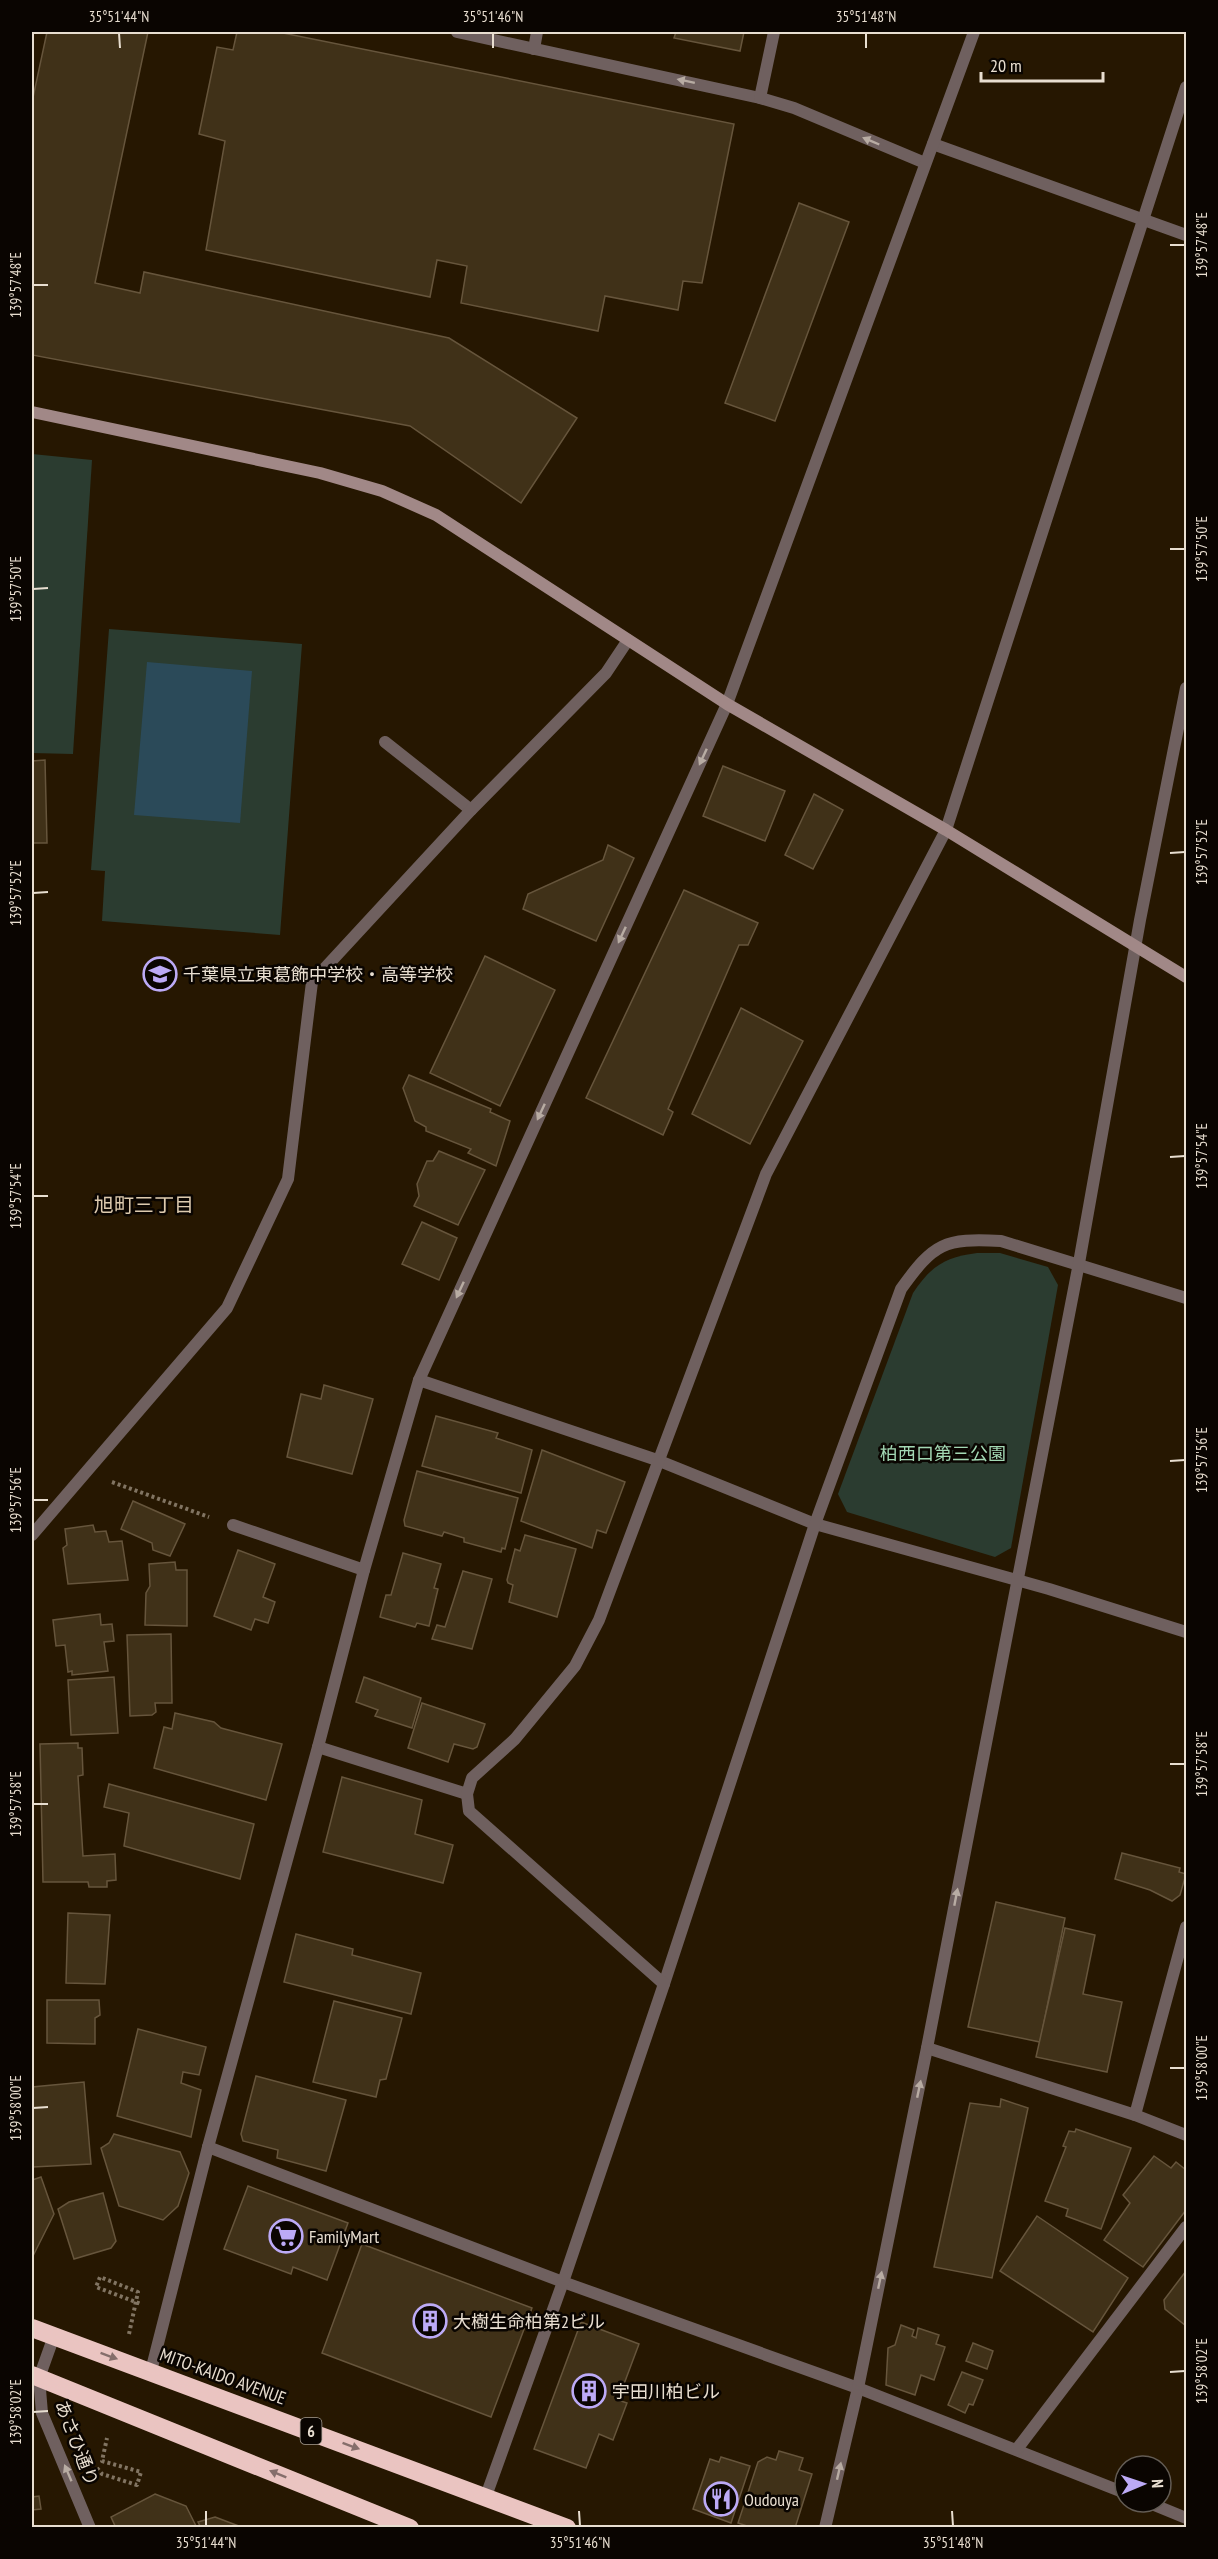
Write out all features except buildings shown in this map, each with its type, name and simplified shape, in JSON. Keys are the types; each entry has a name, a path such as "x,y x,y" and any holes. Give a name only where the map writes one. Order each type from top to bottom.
{"highway":[{"name":"MITO-KAIDO AVENUE","path":"32,2328 567,2528"},
{"path":"35,2377 410,2528"}],"street":[{"path":"462,32 760,98 794,108 925,164"},
{"path":"534,49 537,32"},
{"path":"760,98 774,32"},
{"path":"151,2371 208,2147 364,1570 419,1380 727,704 974,32"},
{"path":"664,1984 469,1811 467,1794 472,1778 515,1739 575,1666 599,1620 766,1174 946,830 1186,87"},
{"path":"933,144 1186,235"},
{"path":"32,412 320,473 382,491 436,515 727,704 946,830 1186,977"},
{"path":"32,1535 227,1308 288,1179 312,982 471,810 606,673 628,640"},
{"path":"825,2528 858,2388 927,2048 1186,688"},
{"path":"385,742 471,810"},
{"path":"486,2496 563,2282 664,1984 815,1524 902,1289 919,1264 943,1244 976,1240 1000,1241 1078,1263 1186,1298"},
{"path":"419,1380 657,1460 815,1524 1017,1579 1186,1632"},
{"path":"232,1525 364,1570"},
{"path":"318,1747 467,1794"},
{"path":"1135,2115 1186,1927"},
{"path":"927,2048 1135,2115 1186,2135"},
{"path":"208,2147 563,2282 858,2388 1113,2488"},
{"path":"1017,2449 1186,2226"},
{"name":"あさひ通り","path":"54,2337 35,2377 42,2413 90,2528"}],"path":[{"path":"84,1472 232,1525"},
{"path":"138,2292 100,2277 96,2287 141,2304"},
{"path":"102,2461 141,2472 137,2484 102,2474"}],"green space":[{"path":"32,454 92,460 73,754 32,753"},
{"path":"109,629 302,644 280,935 102,921 105,871 91,870"},
{"name":"柏西口第三公園","path":"977,1253 1000,1253 1048,1267 1058,1285 1011,1548 995,1557 847,1512 838,1494 913,1293 926,1276 940,1264 956,1257"}],"water":[{"path":"147,662 252,671 240,823 134,815"}],"place":[{"name":"千葉県立東葛飾中学校・高等学校","path":"160,974"},
{"name":"FamilyMart","path":"286,2236"},
{"name":"大樹生命柏第2ビル","path":"430,2321"},
{"name":"宇田川柏ビル","path":"589,2391"},
{"name":"Oudouya","path":"721,2499"}],"district":[{"name":"旭町三丁目","path":"144,1205"}]}
